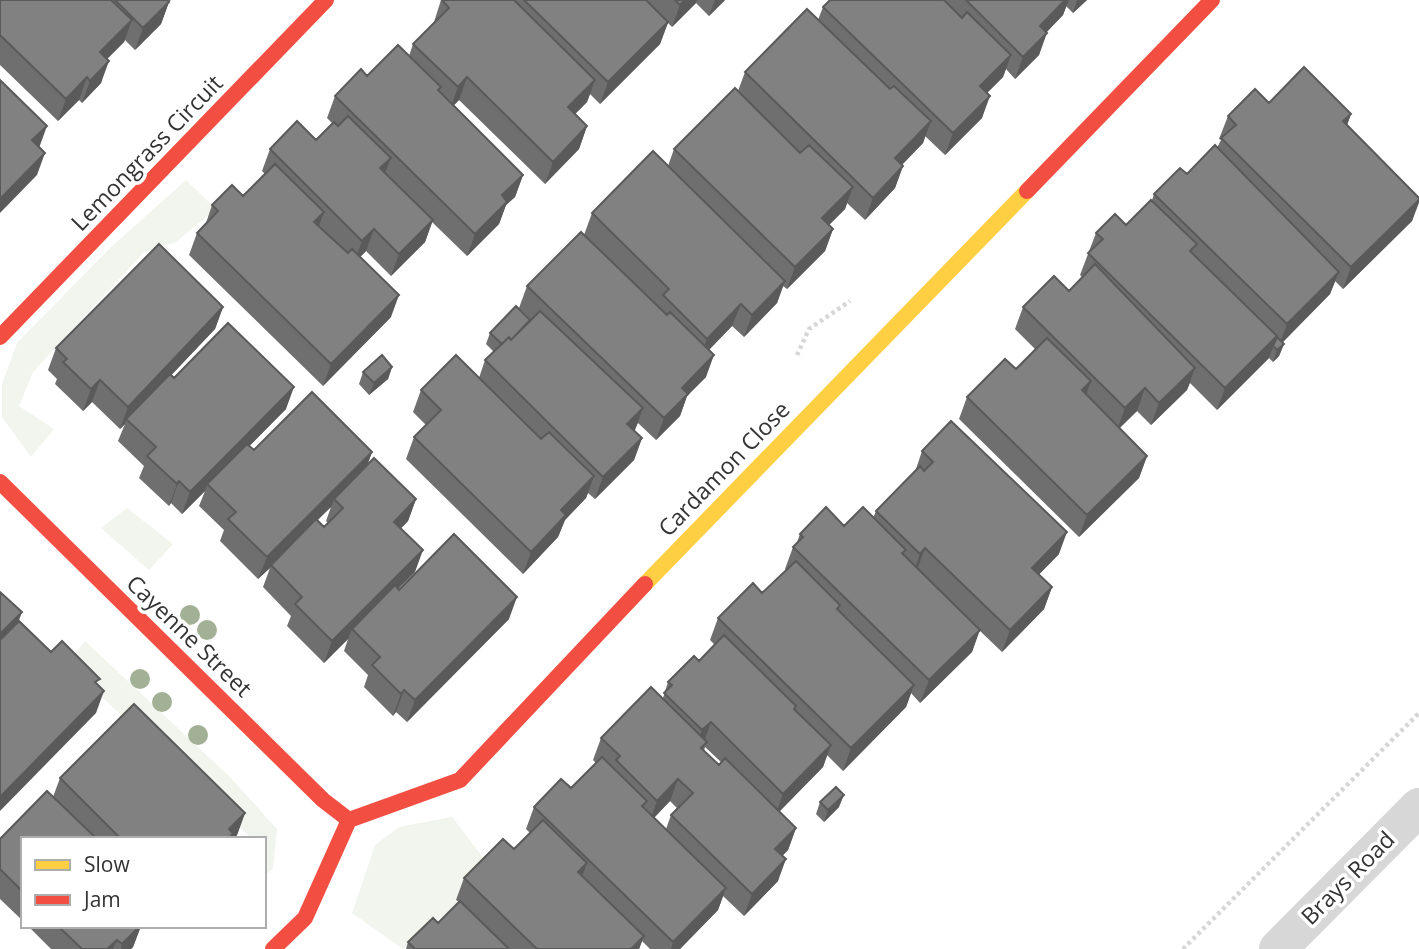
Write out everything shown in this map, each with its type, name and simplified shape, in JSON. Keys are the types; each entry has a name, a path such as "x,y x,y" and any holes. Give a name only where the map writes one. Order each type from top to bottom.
{"street":[{"name":"Lemongrass Circuit","path":"0,337 327,0"},
{"name":"Cardamon Close","path":"349,820 460,780 534,698 1212,0"},
{"name":"Cayenne Street","path":"0,482 323,800 349,820"},
{"name":"Brays Road","path":"1278,949 1419,807"},
{"path":"273,949 306,918 349,820"}],"path":[{"path":"1183,949 1419,713"}],"shaded area":[{"path":"186,180 216,209 176,242 143,253 33,372 19,406 54,429 31,457 2,417 2,384 17,343 110,248"},
{"path":"127,508 173,544 149,570 101,528"},
{"path":"85,641 231,778 277,829 273,868 266,875 266,837 249,837 67,664"},
{"path":"452,817 489,865 455,906 403,949 352,913 375,845 399,827"}],"building":[{"path":"0,0 111,0 132,20 100,52 109,61 90,81 87,77 66,99 0,35"},
{"path":"115,0 167,0 169,2 143,28"},
{"path":"442,0 514,0 595,80 568,107 587,126 553,162 467,77 458,87 413,44 449,8"},
{"path":"524,0 646,0 668,22 608,82"},
{"path":"830,0 944,0 962,18 967,12 1011,55 980,86 990,96 953,133 823,7"},
{"path":"966,0 1065,0 1040,26 1047,33 1023,57"},
{"path":"807,9 890,89 894,86 931,121 895,158 903,166 873,198 745,72"},
{"path":"398,45 441,87 438,90 523,175 502,195 507,202 475,234 335,96 361,69 367,76"},
{"path":"1304,67 1351,114 1343,121 1419,198 1351,267 1221,138 1236,125 1228,116 1255,89 1269,103"},
{"path":"0,80 47,126 32,140 45,153 0,199"},
{"path":"735,88 800,153 809,145 853,187 822,218 833,229 795,267 674,149"},
{"path":"348,116 391,158 380,168 433,220 399,254 374,229 362,241 270,149 297,121 316,140 334,122 338,126"},
{"path":"1215,145 1339,272 1287,324 1154,194 1180,168 1187,174"},
{"path":"653,151 785,281 752,315 741,304 707,339 663,295 669,289 592,213"},
{"path":"275,164 324,212 314,222 348,253 352,249 399,295 331,364 197,233 218,211 212,205 232,185 243,196"},
{"path":"1151,200 1197,244 1190,251 1277,336 1225,388 1088,253 1103,239 1096,233 1115,214 1126,225"},
{"path":"581,232 667,315 670,312 714,355 682,388 688,394 664,418 527,286"},
{"path":"159,244 223,307 128,407 100,380 91,389 63,362 67,359 56,348"},
{"path":"1095,264 1195,368 1159,403 1145,388 1125,408 1023,307 1054,276 1069,291"},
{"path":"516,306 530,320 511,340 509,337 502,344 490,333"},
{"path":"540,311 643,408 627,424 642,438 603,477 485,360 509,337 511,340"},
{"path":"228,323 294,387 190,492 179,481 177,484 147,456 156,447 126,419 170,374 174,378"},
{"path":"1277,337 1284,344 1277,350 1273,346"},
{"path":"1047,338 1091,381 1082,390 1147,456 1087,515 967,397 1005,359 1016,369"},
{"path":"382,355 392,367 374,383 363,372"},
{"path":"456,355 541,439 549,432 594,476 561,510 566,515 531,552 414,437 441,410 421,390"},
{"path":"312,392 372,452 267,557 228,519 236,512 207,484 247,444 254,450"},
{"path":"951,421 1067,532 1032,568 1052,587 1010,630 925,548 920,554 876,511 920,466 924,471 933,462 922,451"},
{"path":"374,458 416,499 394,522 423,550 332,641 295,604 302,597 271,565 316,519 324,527 343,508 334,499"},
{"path":"826,507 844,526 863,507 906,550 902,553 980,630 929,680 793,547 803,537 800,534"},
{"path":"454,534 517,597 415,700 404,690 401,694 372,665 380,657 352,629 395,585 399,590"},
{"path":"796,561 840,605 837,609 914,685 851,748 718,618 753,583 762,593"},
{"path":"0,592 22,612 0,634"},
{"path":"19,621 51,652 62,641 100,679 95,682 104,691 0,797 0,640"},
{"path":"724,635 796,706 794,709 831,745 783,794 711,722 702,730 664,693 672,685 668,682 694,656 699,661"},
{"path":"651,687 707,742 701,748 719,765 725,758 796,828 775,849 786,859 752,894 671,815 693,793 678,779 657,801 616,760 620,756 601,738"},
{"path":"134,704 245,813 229,829 233,834 230,837 119,837 60,778"},
{"path":"602,757 647,801 642,806 726,888 673,942 534,807 561,779 571,788"},
{"path":"836,787 844,795 828,810 820,802"},
{"path":"47,791 95,837 21,837 21,890 0,869 0,839"},
{"path":"543,820 587,863 578,872 644,936 631,949 537,949 464,878 503,839 514,849"},
{"path":"460,901 509,949 415,949 408,942 433,918 438,923"},
{"path":"60,928 138,928 122,944 117,940 107,949 82,949"}],"traffic: slow":[{"path":"645,584 1027,191"}],"traffic: jam":[{"path":"0,337 326,0"},
{"path":"1027,191 1212,0"},
{"path":"0,482 323,800 349,820"},
{"path":"273,949 305,918 349,820 460,780 645,584"}]}
